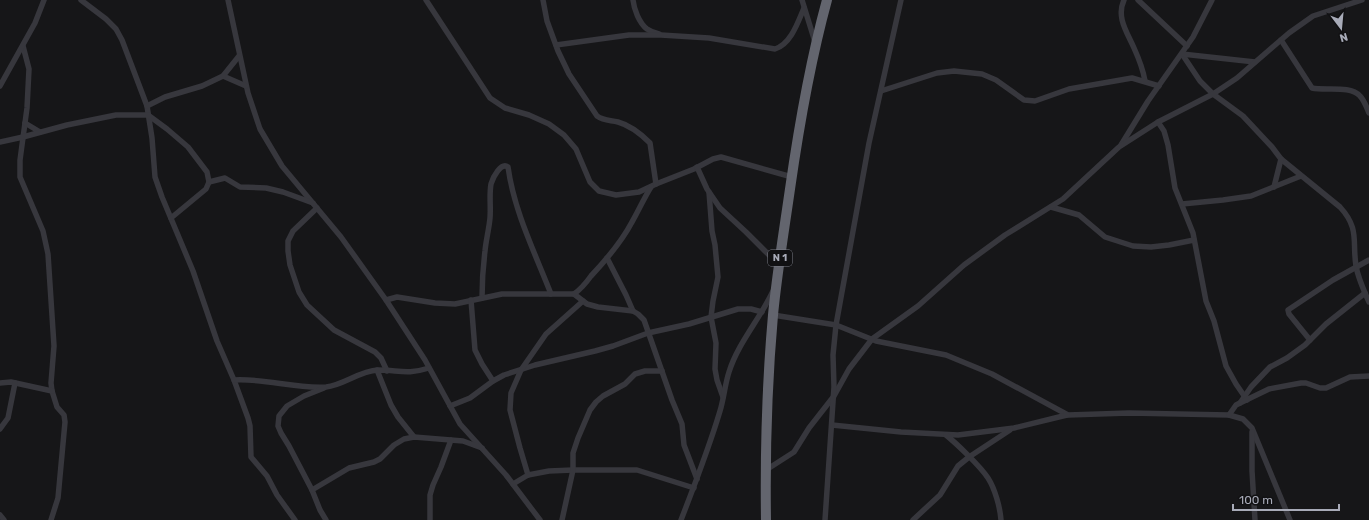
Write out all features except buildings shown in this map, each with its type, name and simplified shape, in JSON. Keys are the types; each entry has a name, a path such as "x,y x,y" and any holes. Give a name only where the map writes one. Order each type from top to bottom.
{"highway":[{"name":"N 1","path":"766,520 766,470 773,315 792,177 815,42 827,0"}],"street":[{"path":"0,86 35,23 44,0"},
{"path":"81,0 106,19 116,29 122,40 147,106 152,138 155,177 193,271 217,341 234,380 250,426 251,457 267,476 277,495 295,520"},
{"path":"228,0 246,86 260,129 282,166 341,237 386,300 429,368 460,424 513,484 540,520"},
{"path":"426,0 490,98 505,108 529,115 549,124 564,135 576,149 590,182 599,191 616,195 639,192 697,168 713,159 721,157 792,177"},
{"path":"542,0 547,21 569,74 597,116 602,120 624,124 650,143 654,185 640,206 632,222 606,258 574,294"},
{"path":"633,0 640,20 646,28 661,36"},
{"path":"802,0 815,42"},
{"path":"825,520 834,396 833,355 836,325 870,143 901,0"},
{"path":"1124,0 1121,17 1142,67 1145,81"},
{"path":"1138,0 1187,46"},
{"path":"1119,147 1182,54 1212,0"},
{"path":"766,470 794,452 809,428 834,396 849,369 872,339 918,306 964,265 1005,235 1063,199 1119,147 1158,122 1213,94 1237,78 1280,40 1313,16 1362,0"},
{"path":"556,45 629,35 709,38 775,49 784,45 793,32 804,8"},
{"path":"1280,40 1312,88 1318,90 1336,89 1352,91 1360,96 1368,106 1369,113"},
{"path":"23,46 29,69 24,137 20,160 20,177 43,231 48,254 54,346 51,384 57,407 64,415 66,428 58,498 51,520"},
{"path":"1182,54 1255,62"},
{"path":"1182,54 1200,82 1213,94 1243,116 1272,147 1281,159 1348,215 1352,224 1355,239 1356,266 1369,302"},
{"path":"147,106 165,97 202,86 223,76 239,56"},
{"path":"881,91 937,73 954,71 982,74 996,80 1024,100 1035,102 1069,89 1132,78 1159,86"},
{"path":"223,76 246,86"},
{"path":"0,142 67,125 116,115 148,115 188,147 207,172 209,182 206,189 171,218"},
{"path":"1158,122 1164,131 1168,145 1175,188 1193,233 1206,301 1214,321 1226,366 1246,398"},
{"path":"25,124 40,132"},
{"path":"1274,187 1281,159"},
{"path":"482,298 482,278 490,219 491,183 498,170 502,166 506,165 508,167 513,193 524,226 551,294"},
{"path":"697,168 709,192 720,208 779,266"},
{"path":"1182,204 1251,196 1301,176"},
{"path":"209,182 225,178 240,186 266,188 283,192 315,206"},
{"path":"709,192 718,277 711,317 716,342 715,369 717,380 724,397"},
{"path":"315,206 294,232 288,242 290,265 299,292 307,305 334,330 375,352 381,358 387,371"},
{"path":"1051,206 1079,215 1105,237 1133,246 1151,247 1194,240"},
{"path":"606,258 626,295 633,312"},
{"path":"1310,340 1289,314 1288,310 1332,280 1369,260"},
{"path":"681,520 694,488 721,409 729,371 777,283"},
{"path":"1246,398 1251,386 1270,367 1287,358 1365,293"},
{"path":"386,300 397,297 435,304 454,304 502,294 574,294 587,304 638,314 644,320 682,424 684,445 697,479"},
{"path":"471,300 475,350 493,381"},
{"path":"528,475 510,410 511,393 522,370 546,334 583,301"},
{"path":"450,406 470,398 493,381 535,365 613,346 648,333 689,324 738,309 751,309 762,312"},
{"path":"773,315 836,325 898,347 946,355 992,374 1068,415"},
{"path":"326,520 290,446 278,426 278,419 283,410 304,396 326,387 337,385 358,375 377,370 406,373 418,372 429,368"},
{"path":"377,370 391,405 398,417 414,437"},
{"path":"562,520 573,470 573,453 590,410 602,396 625,384 635,374 645,371 662,371"},
{"path":"1229,415 1236,406 1246,398 1269,389 1301,382 1320,388 1326,388 1350,378 1369,376"},
{"path":"234,380 247,379 294,386 326,387"},
{"path":"0,383 16,383 52,391"},
{"path":"0,429 8,418 16,383"},
{"path":"832,424 894,432 958,435 978,434 1014,428 1068,415 1229,415 1243,419 1252,428 1290,520"},
{"path":"913,520 940,495 958,466 969,457 1014,428"},
{"path":"1252,428 1252,471 1255,520"},
{"path":"946,435 955,442 987,477 994,491 1001,520"},
{"path":"312,490 349,468 374,462 380,459 394,445 414,437 463,441 482,448"},
{"path":"430,520 429,510 431,490 451,440"},
{"path":"513,484 528,475 548,471 637,470 694,488"},
{"path":"0,514 4,520"}]}
